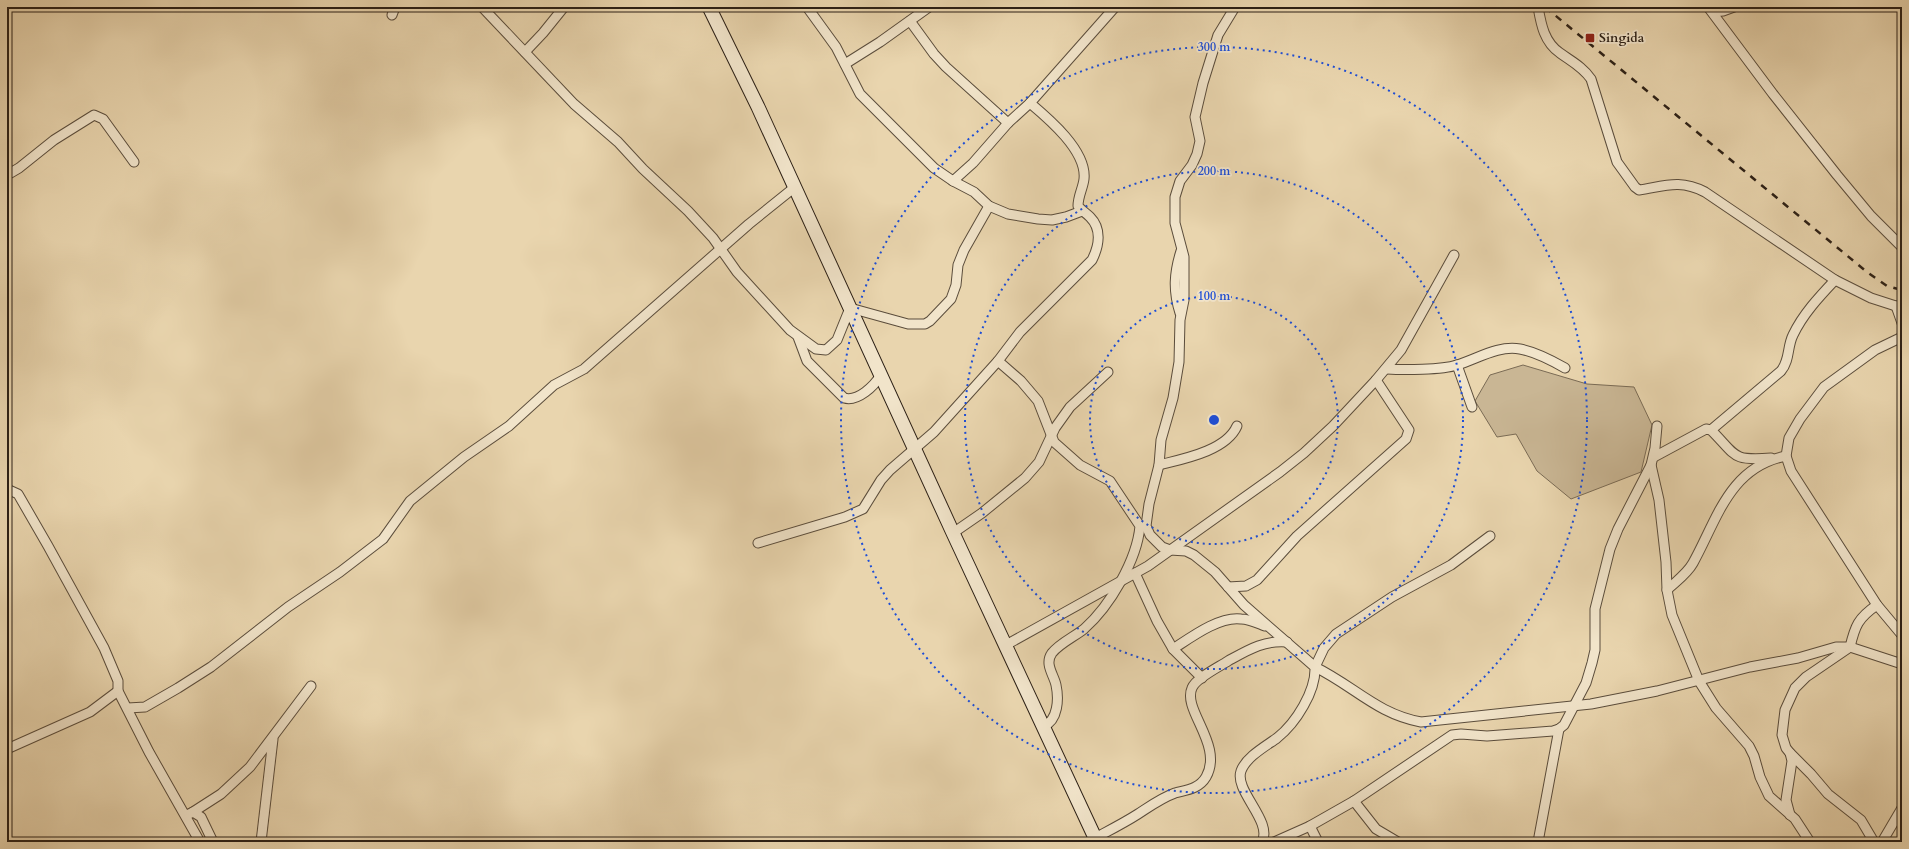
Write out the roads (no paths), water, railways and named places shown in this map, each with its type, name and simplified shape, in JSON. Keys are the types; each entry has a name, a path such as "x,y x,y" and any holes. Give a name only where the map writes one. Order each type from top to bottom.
{"main road":[{"path":"709,7 732,51 915,449 952,533 1044,726 1096,840"}],"street":[{"path":"482,7 574,104 618,142 643,169 688,211 720,248 737,272 798,337 816,349 826,350 837,340 850,308 908,324 925,324 930,321 951,299 962,255 989,206"},
{"path":"525,52 543,34 564,7"},
{"path":"808,7 836,47 860,94 934,168 953,181 974,192 989,206 1008,214 1052,220 1082,211"},
{"path":"845,64 929,7"},
{"path":"953,181 973,163 1008,124 1030,103 1115,7"},
{"path":"1234,7 1218,35 1198,100 1195,117 1200,141 1197,154 1192,165 1180,181 1175,197 1174,223 1182,249 1184,268 1184,300 1181,314 1179,362 1173,398 1161,440 1159,464 1149,504 1146,526 1150,535 1156,542 1170,550 1186,551 1194,555 1215,572 1244,605 1315,666 1387,712 1422,722 1574,706 1621,699 1699,681 1750,667 1798,658 1821,650 1836,647 1850,647 1902,664"},
{"path":"1538,7 1541,26 1551,44 1558,52 1584,70 1591,78 1617,162 1635,187 1639,190 1682,183 1693,186 1705,192 1812,266 1835,280 1871,298 1899,307 1902,323"},
{"path":"1711,10 1723,11 1734,7"},
{"path":"1711,10 1773,94 1837,175 1872,216 1902,247"},
{"path":"910,21 934,54 946,67 1008,124"},
{"path":"758,544 864,509 886,475 944,422 998,361 1033,318 1092,260 1097,250 1098,229 1094,222 1078,206 1078,200 1084,178 1080,159 1075,150 1051,121 1030,103"},
{"path":"7,175 20,168 54,140 94,115 103,119 134,162"},
{"path":"128,708 145,707 211,666 288,607 383,539 410,501 464,457 509,426 554,385 584,368 720,248 795,187"},
{"path":"1006,645 1135,573 1280,472 1304,453 1333,426 1387,369 1412,332 1454,255"},
{"path":"1652,461 1701,430 1711,430 1785,366 1789,344 1799,324 1812,306 1835,280"},
{"path":"798,337 807,361 844,398 851,398 866,392 881,375"},
{"path":"1902,337 1875,350 1824,387 1800,419 1789,438 1786,456 1791,471 1798,484 1877,605 1902,635"},
{"path":"1387,369 1400,370 1457,365 1488,353 1519,349 1540,355 1565,368"},
{"path":"998,361 1021,381 1038,402 1046,418 1051,437 1058,446 1080,465 1110,481 1140,526 1137,547 1131,562 1106,603 1088,625 1052,653 1049,662 1056,685 1056,709 1054,718 1050,723 1044,726"},
{"path":"1457,365 1472,406"},
{"path":"952,533 982,513 1025,478 1039,462 1051,437 1070,407 1108,372"},
{"path":"1228,587 1246,586 1257,580 1297,536 1406,439 1409,430 1405,421 1376,380"},
{"path":"1159,464 1190,457 1218,444 1229,438 1237,426"},
{"path":"1538,842 1559,730 1568,719 1592,663 1595,650 1595,609 1610,549 1618,529 1647,476 1652,461 1657,426"},
{"path":"1711,430 1738,458 1774,458 1786,456"},
{"path":"1667,590 1692,564 1715,516 1733,488 1752,471 1774,458"},
{"path":"1652,461 1663,526 1667,590 1672,614 1699,681 1716,708 1750,746 1760,777 1769,796 1801,827 1810,842"},
{"path":"7,488 18,494 104,648 118,681 118,691 128,708 149,752 200,842"},
{"path":"1262,842 1263,832 1259,817 1240,778 1241,770 1251,759 1279,736 1292,722 1308,698 1315,676 1315,666 1324,648 1336,634 1392,597 1451,565 1490,536"},
{"path":"1135,573 1157,621 1173,649 1202,678"},
{"path":"1874,842 1861,820 1832,799 1790,753 1784,743 1781,728 1789,698 1795,688 1806,677 1850,647 1854,631 1860,618 1877,605"},
{"path":"1173,649 1205,629 1230,620 1241,618 1274,630"},
{"path":"1096,840 1160,800 1174,793 1191,789 1206,778 1210,767 1210,753 1207,738 1190,697 1192,687 1202,678 1259,645 1276,641 1288,642"},
{"path":"184,816 193,812 236,781 250,767 273,739 311,686"},
{"path":"7,749 90,712 118,691"},
{"path":"1274,842 1310,826 1354,801 1452,735 1461,734 1487,736 1559,730"},
{"path":"261,842 273,739"},
{"path":"1790,753 1792,761 1786,800 1790,815"},
{"path":"1354,801 1376,829 1398,842"},
{"path":"1882,842 1902,808"},
{"path":"193,812 201,817 214,842"},
{"path":"1310,826 1318,842"}],"railway":[{"path":"1545,7 1867,272 1887,286 1902,290"}],"place":[{"name":"Singida","path":"1590,38"}]}
